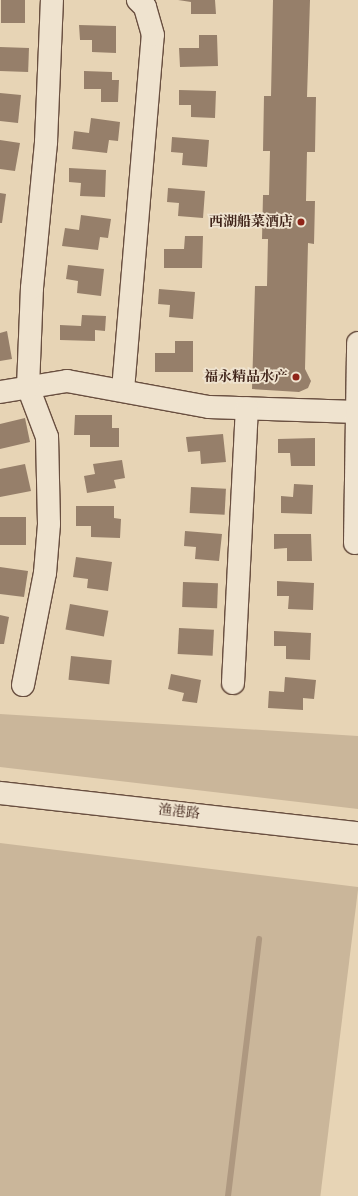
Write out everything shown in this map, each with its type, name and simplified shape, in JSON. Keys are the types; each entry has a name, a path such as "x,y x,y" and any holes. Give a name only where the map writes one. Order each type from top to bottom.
{"street":[{"path":"23,684 45,573 49,524 47,437 28,387 32,288 46,142 52,0"},
{"path":"123,390 153,35 144,6 138,0"},
{"path":"355,543 358,343"},
{"path":"0,392 68,381 123,390 167,401 247,408 357,412"},
{"path":"234,683 247,408"},
{"name":"渔港路","path":"0,793 358,833"}],"shaded area":[{"path":"0,714 358,736 358,809 0,767"},
{"path":"0,843 358,887 320,1196 0,1196"}],"building":[{"path":"1,0 25,0 25,23 1,23"},
{"path":"178,0 215,0 216,14 191,14 191,2"},
{"path":"273,0 310,0 307,97 316,97 315,152 307,152 306,201 315,201 314,244 308,243 305,369 311,381 308,388 299,392 252,389 255,286 267,286 268,239 262,239 263,195 269,195 270,151 263,151 264,96 271,96"},
{"path":"79,25 116,26 116,53 92,52 92,40 80,40"},
{"path":"199,35 217,35 218,66 180,67 179,48 199,48"},
{"path":"0,47 29,48 28,72 0,71"},
{"path":"84,71 112,72 112,80 119,80 118,102 101,102 101,89 84,89"},
{"path":"179,90 216,91 215,118 191,117 191,105 179,105"},
{"path":"0,93 21,95 18,123 0,121"},
{"path":"91,118 120,122 118,141 109,140 107,153 72,149 74,131 89,133"},
{"path":"172,137 209,140 207,167 182,165 183,153 171,152"},
{"path":"0,140 20,143 15,171 0,169"},
{"path":"69,168 106,170 105,197 80,196 81,183 69,182"},
{"path":"168,188 205,191 203,218 178,216 179,203 167,202"},
{"path":"0,193 6,194 2,223 0,223"},
{"path":"81,215 111,219 108,238 100,237 98,250 62,246 65,228 79,230"},
{"path":"185,236 203,236 202,268 164,268 164,249 184,249"},
{"path":"68,265 104,269 101,296 77,293 78,281 66,279"},
{"path":"159,289 195,292 193,319 169,317 170,305 158,304"},
{"path":"82,315 106,316 105,331 95,330 95,341 60,340 60,325 81,326"},
{"path":"7,331 12,359 0,361 0,333"},
{"path":"175,341 193,341 193,372 155,372 155,353 175,353"},
{"path":"75,415 112,415 112,428 119,428 119,447 90,447 90,435 74,435"},
{"path":"25,418 30,442 0,449 0,424"},
{"path":"223,434 226,462 201,464 200,451 188,452 186,437"},
{"path":"315,438 315,466 291,466 290,453 278,453 278,439"},
{"path":"122,460 125,478 114,480 116,488 87,493 84,476 95,474 93,464"},
{"path":"25,464 31,491 0,497 0,469"},
{"path":"294,484 313,485 312,514 281,513 281,496 293,497"},
{"path":"191,487 226,489 225,515 190,513"},
{"path":"76,506 114,506 114,518 121,519 120,538 91,537 91,526 76,526"},
{"path":"0,517 26,517 26,545 0,545"},
{"path":"185,531 222,534 219,561 195,559 196,547 184,546"},
{"path":"274,534 311,534 312,561 287,561 287,548 274,549"},
{"path":"76,557 112,562 108,591 87,588 88,579 73,577"},
{"path":"0,567 28,571 24,597 0,594"},
{"path":"277,581 314,583 313,610 288,609 289,596 277,596"},
{"path":"183,582 218,583 217,608 182,607"},
{"path":"70,604 108,611 104,636 65,630"},
{"path":"0,615 9,617 4,644 0,644"},
{"path":"179,628 214,630 213,656 178,654"},
{"path":"274,631 311,633 310,660 286,659 286,646 274,646"},
{"path":"71,656 112,660 109,684 68,680"},
{"path":"171,674 201,680 197,703 182,701 184,693 168,689"},
{"path":"285,677 316,680 314,699 303,698 303,710 268,708 269,691 284,692"}],"waterway":[{"path":"228,1196 259,939"}],"place":[{"name":"西湖船菜酒店","path":"301,222"},
{"name":"福永精品水产","path":"296,377"}]}
